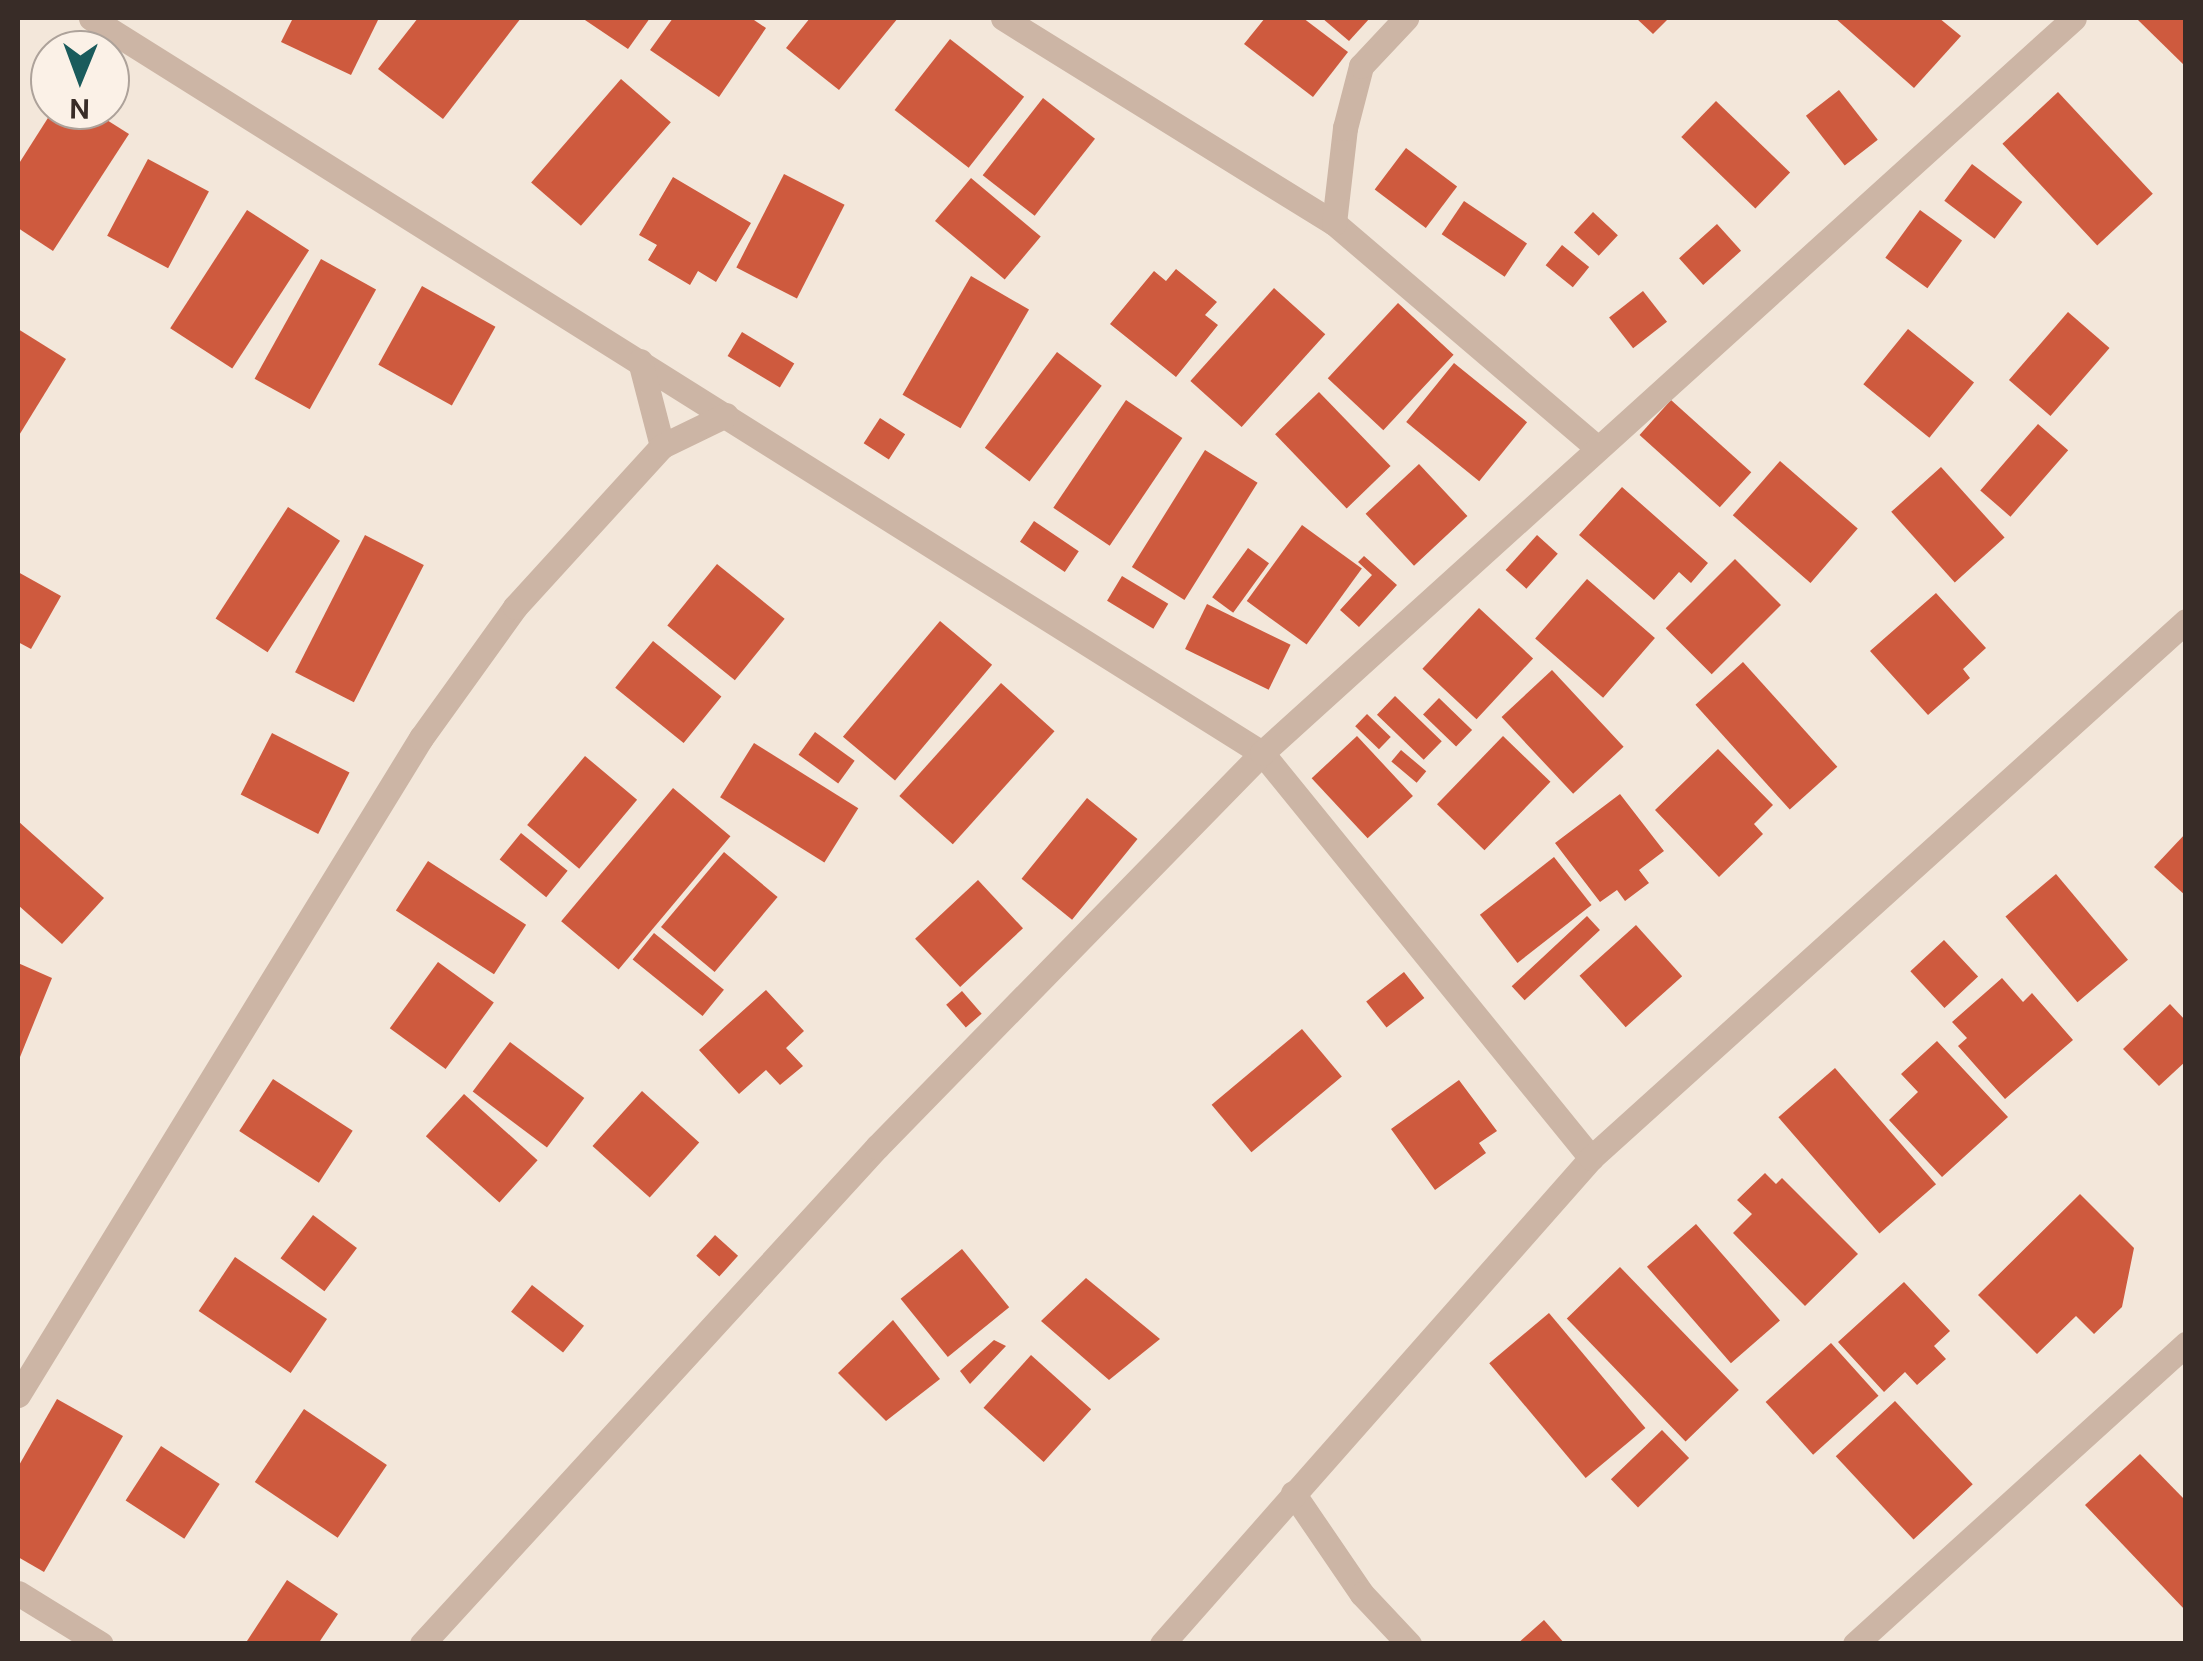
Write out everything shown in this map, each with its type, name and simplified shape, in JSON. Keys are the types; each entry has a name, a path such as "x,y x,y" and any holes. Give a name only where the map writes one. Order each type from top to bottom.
{"street":[{"path":"91,18 1262,754 1591,1158"},
{"path":"1003,18 1334,223 1596,447"},
{"path":"1334,223 1345,128 1362,66 1406,18"},
{"path":"422,1644 877,1146 1262,754 1596,447 2074,18"},
{"path":"640,361 662,446"},
{"path":"18,1395 421,738 514,607 662,446 726,416"},
{"path":"1162,1644 1591,1158 2186,621"},
{"path":"1855,1644 2186,1344"},
{"path":"1293,1493 1362,1594 1408,1644"},
{"path":"18,1593 100,1644"}],"building":[{"path":"293,18 379,18 351,75 281,42"},
{"path":"418,18 521,18 443,119 378,69"},
{"path":"582,18 650,18 628,49"},
{"path":"673,18 751,18 766,28 719,97 650,50"},
{"path":"810,18 898,18 839,90 786,48"},
{"path":"1265,18 1303,18 1348,52 1313,97 1244,44"},
{"path":"1322,18 1370,18 1349,41"},
{"path":"1636,18 1669,18 1653,34"},
{"path":"1835,18 1939,18 1961,36 1914,88"},
{"path":"2186,18 2186,67 2138,20"},
{"path":"950,39 1024,97 969,168 895,110"},
{"path":"621,79 671,122 581,226 531,182"},
{"path":"1839,90 1878,140 1845,166 1806,116"},
{"path":"2058,92 2153,194 2097,245 2002,144"},
{"path":"1043,98 1095,139 1035,216 983,175"},
{"path":"1716,101 1790,173 1755,209 1681,137"},
{"path":"40,130 123,130 129,134 53,251 18,228 18,165"},
{"path":"1406,148 1457,187 1426,228 1375,190"},
{"path":"148,159 209,191 168,268 107,236"},
{"path":"1972,164 2022,202 1995,239 1944,201"},
{"path":"784,174 845,205 797,298 736,268"},
{"path":"673,177 751,223 716,282 698,271 690,285 648,260 657,245 639,235"},
{"path":"971,178 1041,236 1005,279 935,221"},
{"path":"1464,201 1527,243 1505,277 1442,234"},
{"path":"247,210 309,250 232,369 170,328"},
{"path":"1920,210 1962,241 1927,288 1885,258"},
{"path":"1593,212 1618,235 1599,256 1574,232"},
{"path":"1717,224 1741,251 1703,285 1679,258"},
{"path":"1562,245 1589,267 1573,287 1546,265"},
{"path":"321,259 376,290 310,409 255,379"},
{"path":"1176,269 1217,302 1205,315 1218,325 1176,377 1110,324 1154,271 1166,281"},
{"path":"971,276 1029,309 961,428 902,395"},
{"path":"422,286 495,327 452,405 378,365"},
{"path":"1274,288 1325,334 1242,427 1190,381"},
{"path":"1643,291 1667,322 1633,348 1609,317"},
{"path":"1398,303 1454,355 1383,430 1328,378"},
{"path":"2068,312 2110,348 2050,416 2009,380"},
{"path":"18,329 66,359 18,437"},
{"path":"1908,329 1974,382 1929,438 1863,384"},
{"path":"742,332 794,363 780,387 728,356"},
{"path":"1057,352 1102,386 1030,482 985,448"},
{"path":"1454,363 1527,422 1479,481 1406,422"},
{"path":"1319,392 1391,466 1347,508 1275,434"},
{"path":"1126,400 1182,438 1110,546 1053,508"},
{"path":"1671,400 1751,472 1720,507 1640,435"},
{"path":"880,418 905,434 889,459 864,443"},
{"path":"2038,424 2068,450 2010,517 1980,490"},
{"path":"1205,450 1258,483 1184,600 1132,567"},
{"path":"1780,461 1858,529 1810,583 1733,515"},
{"path":"1419,464 1467,516 1414,566 1366,514"},
{"path":"1941,467 2005,538 1955,582 1891,512"},
{"path":"1622,487 1708,563 1691,583 1679,572 1654,600 1579,535"},
{"path":"288,507 340,541 268,652 216,619"},
{"path":"1034,521 1079,551 1065,572 1020,542"},
{"path":"1302,525 1362,568 1307,645 1247,601"},
{"path":"365,535 424,565 354,702 295,672"},
{"path":"1537,535 1558,554 1526,589 1506,570"},
{"path":"1248,548 1269,563 1233,613 1212,597"},
{"path":"1364,556 1397,585 1359,627 1340,610 1372,575 1358,562"},
{"path":"1735,559 1781,605 1712,674 1666,628"},
{"path":"717,564 785,619 735,680 667,625"},
{"path":"18,572 61,596 31,649 18,642"},
{"path":"1122,576 1168,604 1153,629 1107,601"},
{"path":"1587,579 1655,638 1603,698 1535,639"},
{"path":"1936,593 1986,648 1963,669 1970,678 1928,715 1870,651"},
{"path":"1207,604 1291,645 1269,690 1185,649"},
{"path":"1479,608 1533,658 1477,719 1422,669"},
{"path":"940,621 992,665 895,780 843,737"},
{"path":"653,641 721,696 684,743 615,688"},
{"path":"1743,662 1837,767 1790,810 1695,705"},
{"path":"1552,670 1624,747 1573,794 1502,717"},
{"path":"1001,683 1055,731 953,844 899,796"},
{"path":"1395,696 1442,741 1424,760 1377,715"},
{"path":"1439,698 1472,730 1456,746 1423,715"},
{"path":"1367,714 1391,737 1379,749 1355,726"},
{"path":"815,732 855,761 838,783 799,755"},
{"path":"272,733 350,772 318,834 241,794"},
{"path":"1357,736 1413,796 1368,838 1312,778"},
{"path":"1503,736 1550,782 1484,850 1437,804"},
{"path":"754,743 858,808 824,862 720,797"},
{"path":"1718,749 1773,805 1754,824 1763,834 1719,877 1655,810"},
{"path":"1401,750 1426,771 1417,783 1391,761"},
{"path":"585,756 637,800 579,869 527,825"},
{"path":"673,788 730,836 619,970 561,921"},
{"path":"1620,794 1664,851 1639,870 1649,883 1625,901 1617,890 1600,902 1555,843"},
{"path":"1087,798 1138,839 1072,920 1022,879"},
{"path":"18,821 104,898 62,944 18,905"},
{"path":"521,833 568,871 546,897 500,859"},
{"path":"2186,833 2186,896 2154,867"},
{"path":"724,852 778,897 715,972 661,927"},
{"path":"1554,857 1592,905 1517,963 1480,915"},
{"path":"428,861 526,925 494,974 396,910"},
{"path":"2056,874 2128,960 2077,1002 2005,916"},
{"path":"978,880 1023,928 960,987 915,939"},
{"path":"1587,916 1600,930 1525,1000 1512,986"},
{"path":"1636,925 1682,976 1626,1027 1580,976"},
{"path":"654,933 724,990 703,1016 633,959"},
{"path":"1944,940 1978,977 1944,1008 1910,971"},
{"path":"438,962 494,1003 446,1069 390,1028"},
{"path":"18,963 52,978 18,1062"},
{"path":"1404,972 1424,998 1386,1028 1366,1002"},
{"path":"2002,978 2023,1002 2032,993 2073,1040 2005,1099 1958,1046 1967,1038 1952,1022"},
{"path":"766,990 804,1031 786,1048 803,1066 780,1085 766,1070 739,1094 699,1050"},
{"path":"962,991 982,1014 966,1027 946,1005"},
{"path":"2170,1004 2186,1021 2186,1061 2159,1086 2123,1049"},
{"path":"1302,1029 1342,1076 1251,1152 1212,1105"},
{"path":"1937,1041 2008,1117 1942,1177 1889,1120 1918,1092 1901,1074"},
{"path":"510,1042 584,1098 547,1147 473,1092"},
{"path":"1835,1068 1936,1184 1879,1233 1778,1117"},
{"path":"273,1079 353,1131 319,1183 239,1131"},
{"path":"1459,1080 1497,1131 1479,1143 1486,1153 1435,1190 1391,1129"},
{"path":"642,1091 699,1143 650,1198 592,1146"},
{"path":"464,1094 538,1160 499,1203 426,1136"},
{"path":"1765,1173 1776,1184 1782,1178 1858,1254 1805,1306 1733,1233 1752,1214 1737,1200"},
{"path":"2080,1194 2134,1248 2122,1307 2094,1334 2076,1316 2037,1354 1978,1295"},
{"path":"313,1215 357,1248 324,1291 281,1258"},
{"path":"1696,1224 1780,1321 1731,1363 1647,1267"},
{"path":"715,1235 738,1256 719,1277 696,1256"},
{"path":"962,1249 1009,1307 948,1357 901,1299"},
{"path":"235,1257 327,1319 291,1373 199,1311"},
{"path":"1620,1267 1739,1390 1686,1441 1567,1318"},
{"path":"1086,1278 1160,1339 1109,1380 1041,1321"},
{"path":"1904,1282 1950,1331 1934,1346 1946,1359 1917,1385 1905,1372 1884,1392 1838,1342"},
{"path":"532,1285 584,1326 563,1352 511,1312"},
{"path":"1549,1313 1645,1428 1586,1478 1489,1363"},
{"path":"893,1320 940,1379 886,1421 838,1373"},
{"path":"994,1340 1006,1346 970,1384 960,1371"},
{"path":"1831,1343 1879,1396 1813,1455 1766,1402"},
{"path":"1031,1355 1091,1409 1044,1462 983,1408"},
{"path":"57,1399 123,1436 44,1572 18,1557 18,1467"},
{"path":"1895,1401 1973,1484 1914,1540 1836,1456"},
{"path":"304,1409 387,1465 338,1538 255,1482"},
{"path":"1662,1430 1689,1458 1638,1507 1611,1479"},
{"path":"161,1446 220,1484 184,1539 126,1501"},
{"path":"2140,1454 2186,1501 2186,1611 2085,1505"},
{"path":"287,1580 338,1614 318,1644 245,1644"},
{"path":"1544,1620 1565,1644 1517,1644"}]}
